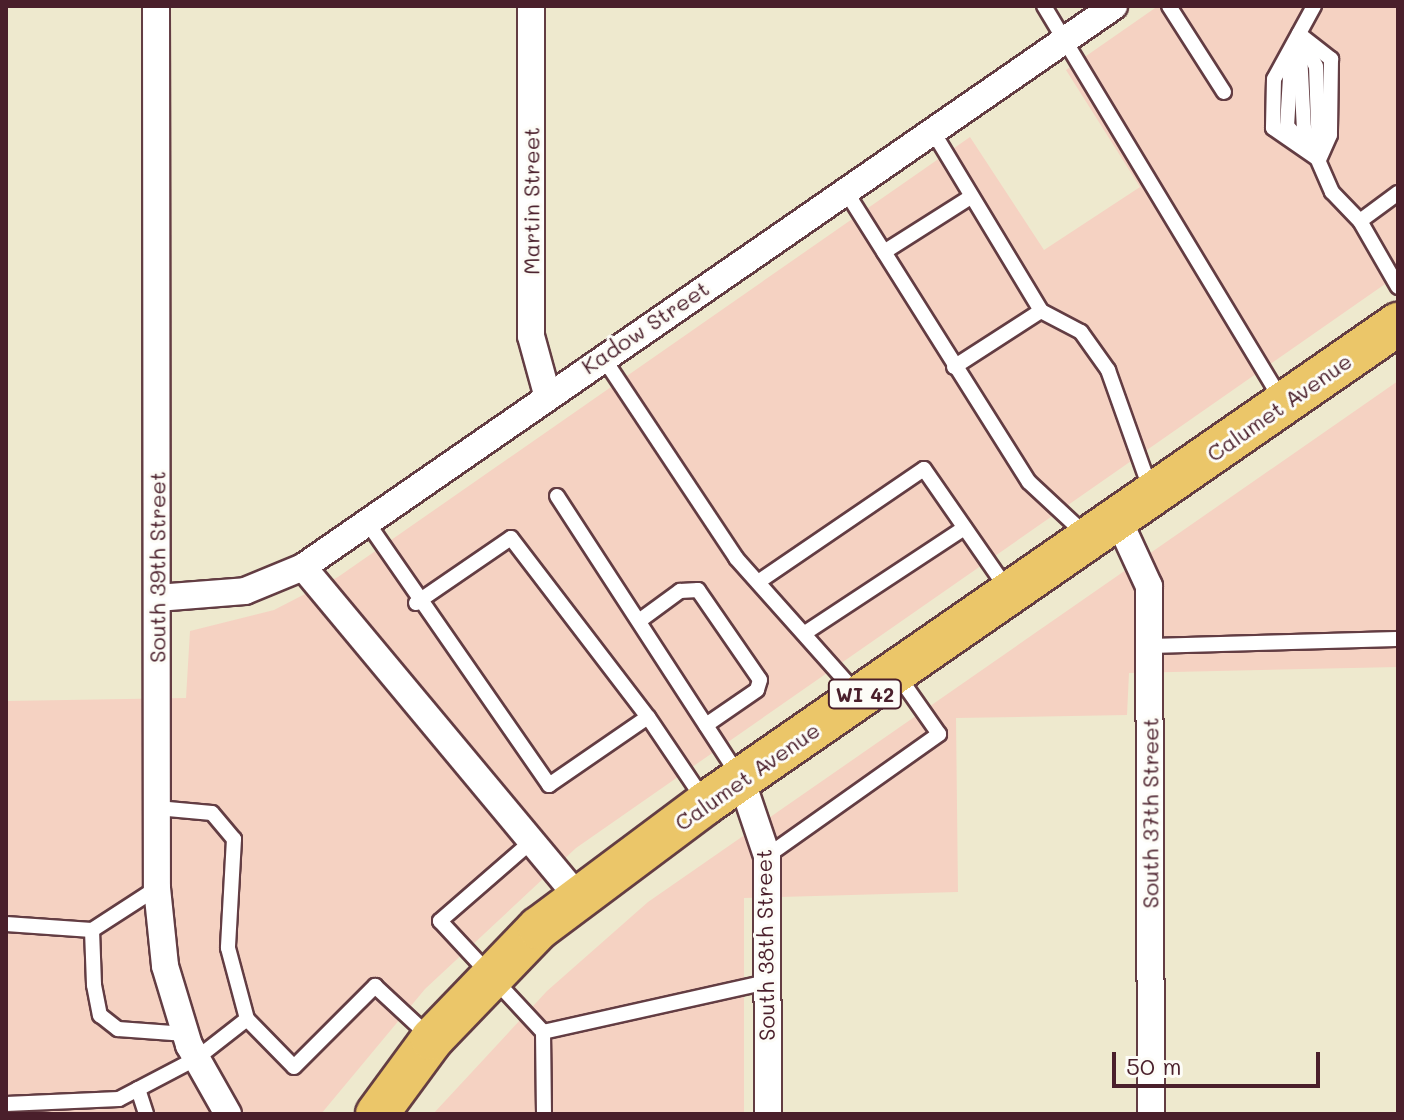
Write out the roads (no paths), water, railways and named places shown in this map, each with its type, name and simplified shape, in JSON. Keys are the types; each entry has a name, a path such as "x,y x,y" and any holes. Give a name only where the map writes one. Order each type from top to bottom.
{"main road":[{"name":"Calumet Avenue","path":"377,1114 432,1039 490,977 579,898 706,803 1398,324"}],"street":[{"name":"South 39th Street","path":"156,6 157,888 165,966 191,1046 228,1114"},
{"name":"Martin Street","path":"531,6 531,336 547,394"},
{"name":"Kadow Street","path":"157,598 245,591 303,567 547,394 1114,6"},
{"name":"South 37th Street","path":"1104,528 1149,586 1151,1114"},
{"path":"303,567 579,898"},
{"name":"South 38th Street","path":"741,779 767,856 768,1114"}],"lane":[{"path":"1044,6 1284,403"},
{"path":"1169,6 1224,92"},
{"path":"1314,6 1274,79 1273,128 1319,160"},
{"path":"1299,34 1304,128 1332,192 1360,221 1398,287"},
{"path":"1299,34 1331,59 1330,135 1319,160"},
{"path":"932,130 969,198 1041,311 1081,332 1108,370 1152,495"},
{"path":"845,190 1029,482 1104,528"},
{"path":"1360,221 1398,193"},
{"path":"884,252 969,198"},
{"path":"954,367 1041,311"},
{"path":"602,356 736,558 761,580 860,698"},
{"path":"761,580 924,469 1009,593"},
{"path":"557,496 741,779"},
{"path":"367,522 416,603 549,785 648,717"},
{"path":"805,633 964,528"},
{"path":"416,603 511,538 648,717 706,803"},
{"path":"639,621 680,591 698,590 760,680 757,690 706,725"},
{"path":"1149,646 1398,639"},
{"path":"767,856 939,734 896,672"},
{"path":"157,808 212,813 234,839 228,948 247,1019 294,1067 375,986 432,1039"},
{"path":"532,841 440,921 543,1032 544,1114"},
{"path":"6,924 92,930 157,888"},
{"path":"92,930 100,1015 118,1029 191,1046"},
{"path":"543,1032 767,982"},
{"path":"6,1104 119,1099 138,1089 191,1046 247,1019"},
{"path":"138,1089 146,1114"}]}
